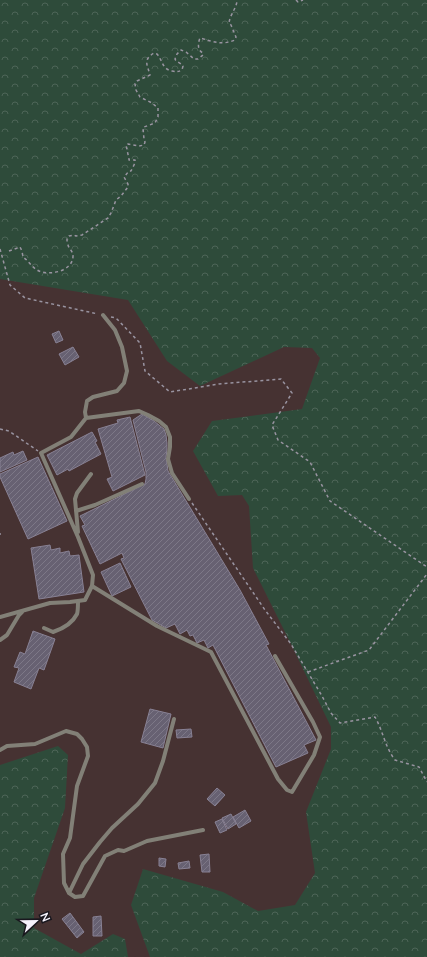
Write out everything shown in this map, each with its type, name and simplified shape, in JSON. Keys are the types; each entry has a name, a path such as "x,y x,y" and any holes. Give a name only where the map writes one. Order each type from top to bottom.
{"lane":[{"path":"0,617 50,603 85,600 92,586 93,575 78,537 40,453 71,437 86,418 87,402 93,397 116,391 124,383 128,372 122,347 116,330 103,315"},
{"path":"86,418 139,411 159,421 166,427 170,437 168,459 172,473 188,499"},
{"path":"78,537 75,499 77,493 91,474"},
{"path":"76,511 95,505 142,484"},
{"path":"92,586 157,626 211,652 278,779 287,790 292,792 314,755 320,737 275,656"},
{"path":"44,628 53,632 62,629 77,614 78,601"},
{"path":"0,640 7,635 18,616 24,611"},
{"path":"69,893 83,864 100,842 112,828 138,804 155,783 163,761 174,719"},
{"path":"0,750 7,746 35,744 66,731 77,734 87,747 88,756 77,786 70,838 63,854 64,883 69,893 75,897 83,896 105,856 112,852 118,850 124,851 147,841 203,830"}],"path":[{"path":"9,251 20,247 23,257 34,269 45,273 59,272 70,264 73,252 67,244 67,239 71,235 82,235 108,218 116,200 127,189 128,184 124,177 131,171 135,163 135,160 129,160 126,145 144,145 143,128 155,123 158,117 158,108 152,102 140,97 135,84 137,81 150,75 146,61 148,57 154,53 157,54 165,68 178,72 182,70 183,66 175,59 181,50 186,52 194,59 198,59 203,55 199,47 200,38 214,43 224,43 235,40 236,37 229,19 236,6 237,0"},
{"path":"296,0 298,2 303,0"},
{"path":"0,248 10,285 25,298 116,318 140,343 145,371 170,392 219,384 281,379 292,393 272,424 278,440 310,462 330,501 427,567"},
{"path":"0,429 9,431 40,453"},
{"path":"188,499 265,610 291,644 322,696 330,713 340,723 375,717 380,725 389,753 394,760 419,767 427,782"},
{"path":"308,672 369,650 427,574"}],"shaded area":[{"path":"0,0 427,0 427,957 0,957"}],"green space":[{"path":"0,0 427,0 427,957 150,957 131,905 143,869 223,892 258,911 295,905 315,873 306,812 331,749 331,727 253,568 249,506 242,495 218,496 193,451 212,421 302,409 320,358 312,348 284,347 200,386 167,361 128,300 0,279"},
{"path":"58,746 68,755 65,808 34,898 34,928 81,954 113,934 125,939 128,957 0,957 0,765"}],"building":[{"path":"59,331 63,340 56,343 52,334"},
{"path":"73,347 79,357 65,365 59,354"},
{"path":"142,414 164,429 167,443 166,457 168,471 240,590 269,644 266,645 316,740 304,745 308,753 276,767 213,645 208,648 204,640 197,643 193,635 190,636 187,630 180,634 175,624 166,628 152,620 121,559 124,558 122,553 100,564 82,526 85,525 80,516 145,484 146,472 133,420"},
{"path":"130,417 145,475 113,491 107,479 112,477 98,429 118,423 117,420"},
{"path":"92,432 97,441 95,442 101,454 69,471 68,469 57,475 47,455"},
{"path":"23,451 27,460 0,472 0,458 13,452 14,455"},
{"path":"38,457 67,521 28,539 0,474"},
{"path":"50,545 51,550 60,548 60,553 69,551 70,556 79,555 84,592 39,599 31,548"},
{"path":"120,563 131,587 112,596 101,572"},
{"path":"33,631 55,639 44,670 39,668 31,689 14,682 19,668 14,667 20,652 25,654"},
{"path":"150,709 171,714 163,748 141,742"},
{"path":"191,729 192,737 177,738 176,730"},
{"path":"217,788 225,795 215,806 207,799"},
{"path":"245,810 251,821 239,828 233,817"},
{"path":"231,814 236,824 228,829 222,818"},
{"path":"222,819 227,830 220,833 215,822"},
{"path":"209,854 210,872 202,872 200,855"},
{"path":"159,858 166,859 165,867 159,866"},
{"path":"189,861 190,868 179,869 178,863"},
{"path":"70,913 84,932 77,938 62,919"},
{"path":"101,916 102,936 93,936 93,917"}]}
